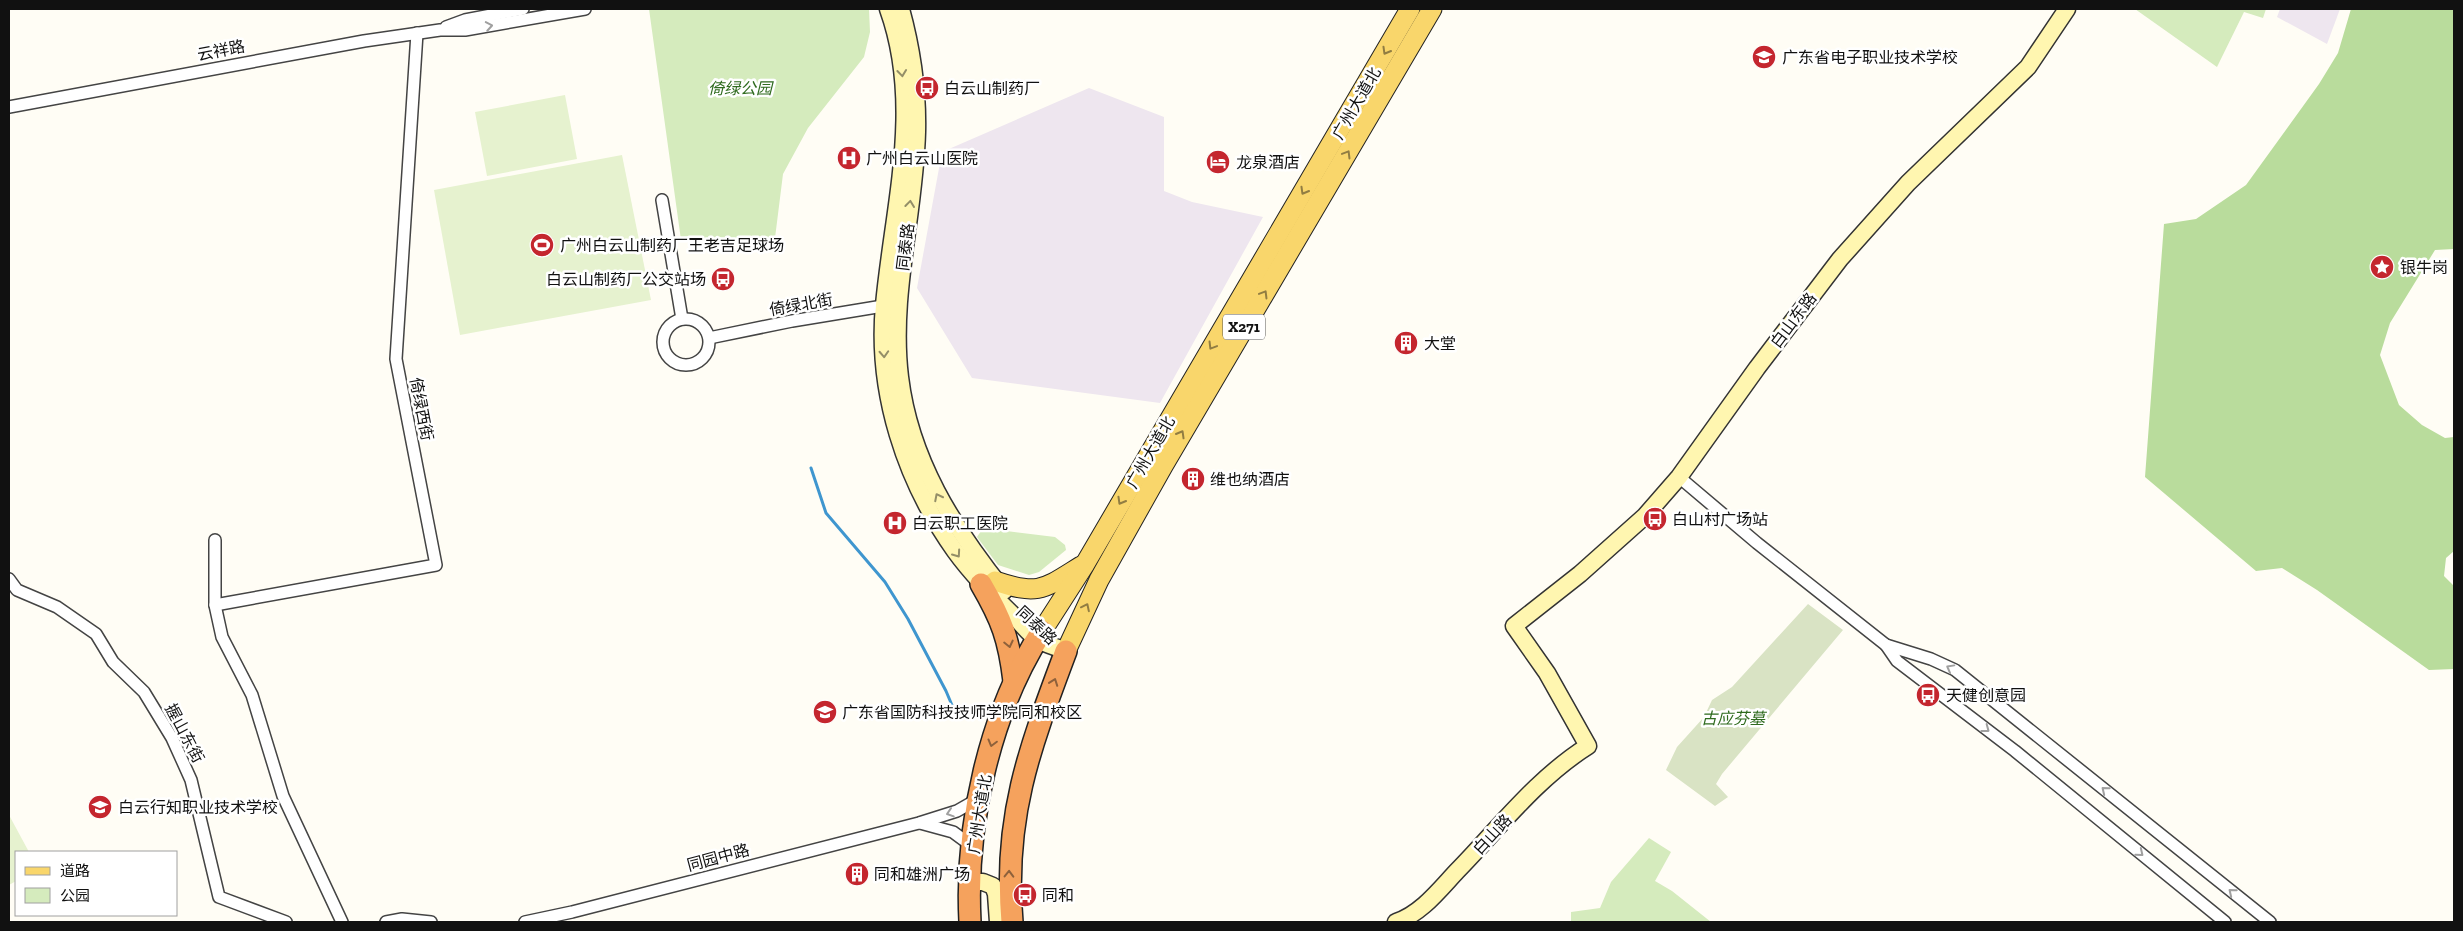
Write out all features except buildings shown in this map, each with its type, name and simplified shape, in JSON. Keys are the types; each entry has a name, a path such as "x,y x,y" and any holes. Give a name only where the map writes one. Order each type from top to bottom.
{"highway":[{"path":"988,582 1005,629 1011,652 1014,681"},
{"name":"广州大道北","path":"970,922 972,846 980,798 995,731 1014,681 1040,635"},
{"name":"广州大道北","path":"1012,922 1010,860 1019,791 1036,730 1066,651"}],"main road":[{"name":"广州大道北","path":"1066,651 1155,462 1410,9"},
{"name":"广州大道北","path":"1040,635 1084,564 1155,462 1432,9"},
{"path":"988,582 1027,590 1039,590 1084,564"}],"street":[{"name":"云祥路","path":"440,30 465,20 522,9"},
{"name":"云祥路","path":"9,106 364,40 440,30 465,30 586,9"},
{"name":"同泰路","path":"888,9 895,31 902,70 904,135 885,363 894,420 903,451 924,502 950,544 1040,635 1066,651"},
{"name":"同泰路","path":"891,305 917,133 913,67 901,9"},
{"name":"白山东路","path":"1588,746 1547,673 1514,626 1616,543 1645,516 1679,477 1763,360 1845,252 1908,183 2028,67 2067,9"},
{"name":"倚绿西街","path":"215,605 436,564 396,359 417,33"},
{"path":"662,200 682,319"},
{"name":"倚绿北街","path":"709,338 891,305"},
{"path":"682,319 695,320 702,324 709,338 709,346 701,359 687,364 673,361 664,349 664,334 673,322 682,319"},
{"path":"1679,477 1757,543 1886,645 1897,661 2015,751 2224,922"},
{"path":"215,540 215,605 222,637 252,695 283,796 342,922"},
{"name":"握山东街","path":"9,579 18,590 58,607 96,634 113,662 144,692 172,738 191,780 219,897 286,922"},
{"path":"1886,645 1936,661 1955,670 2270,922"},
{"name":"白山路","path":"1396,922 1408,917 1430,898 1546,778 1588,746"},
{"name":"同园中路","path":"525,922 572,912 919,823 957,811 980,798"},
{"path":"919,823 953,832 972,846"},
{"path":"970,882 983,882 993,886 996,894 998,922"},
{"path":"386,922 402,919 431,922"}],"shaded area":[{"path":"2280,9 2340,9 2327,44 2277,17"},
{"path":"1089,88 1164,117 1164,191 1192,202 1263,217 1160,403 972,378 917,288 942,152"}],"green space":[{"name":"倚绿公园","path":"649,9 869,9 870,32 864,57 808,128 783,174 775,238 681,240"},
{"path":"2135,9 2266,9 2263,18 2244,12 2217,67"},
{"path":"2351,9 2454,9 2454,249 2435,250 2390,323 2380,355 2399,405 2422,425 2445,438 2454,437 2454,551 2446,558 2444,576 2454,586 2454,669 2429,670 2317,590 2282,568 2256,571 2145,477 2164,224 2196,219 2246,185 2319,84 2338,53"},
{"path":"565,95 577,159 487,176 475,112"},
{"name":"广州白云山制药厂王老吉足球场","path":"622,155 651,300 460,335 434,190"},
{"path":"983,528 1055,537 1065,545 1066,550 1039,572 1029,575 998,565 977,537"},
{"name":"古应芬墓","path":"1808,604 1843,630 1722,774 1716,784 1728,797 1715,806 1666,770 1677,747 1704,717 1712,700 1732,687"},
{"path":"9,815 28,851 15,851 15,882 9,885"},
{"path":"1649,838 1671,852 1655,881 1672,891 1711,922 1571,922 1571,912 1600,908 1611,882"}],"waterway":[{"path":"811,468 826,513 885,582 908,619 954,710"}],"place":[{"name":"广东省电子职业技术学校","path":"1764,57"},
{"name":"白云山制药厂","path":"927,88"},
{"name":"广州白云山医院","path":"849,158"},
{"name":"龙泉酒店","path":"1218,162"},
{"name":"广州白云山制药厂王老吉足球场","path":"542,245"},
{"name":"银牛岗","path":"2382,267"},
{"name":"白云山制药厂公交站场","path":"723,279"},
{"name":"大堂","path":"1406,343"},
{"name":"维也纳酒店","path":"1193,479"},
{"name":"白山村广场站","path":"1655,519"},
{"name":"白云职工医院","path":"895,523"},
{"name":"天健创意园","path":"1928,695"},
{"name":"广东省国防科技技师学院同和校区","path":"825,712"},
{"name":"白云行知职业技术学校","path":"100,807"},
{"name":"同和雄洲广场","path":"857,874"},
{"name":"同和","path":"1025,895"}]}
